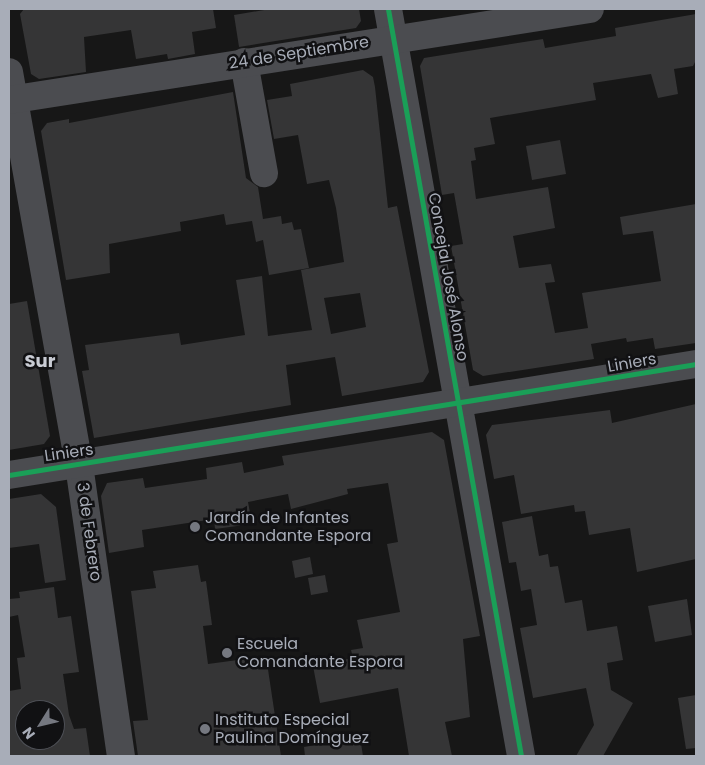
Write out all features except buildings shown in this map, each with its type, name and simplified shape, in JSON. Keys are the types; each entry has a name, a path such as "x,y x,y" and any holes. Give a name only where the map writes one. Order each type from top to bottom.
{"street":[{"name":"Concejal José Alonso","path":"388,9 457,406 521,756"},
{"name":"24 de Septiembre","path":"11,100 394,38 590,9"},
{"path":"244,62 264,173"},
{"name":"3 de Febrero","path":"9,72 11,100 79,465 121,756"},
{"name":"Liniers","path":"9,475 457,406 696,364"}],"cycle path":[{"path":"388,9 521,756"},
{"path":"9,475 696,364"}],"place":[{"name":"Jardín de Infantes Comandante Espora","path":"195,527"},
{"name":"Escuela Comandante Espora","path":"227,653"},
{"name":"Instituto Especial Paulina Domínguez","path":"205,729"}],"district":[{"name":"Sur","path":"40,361"}]}
